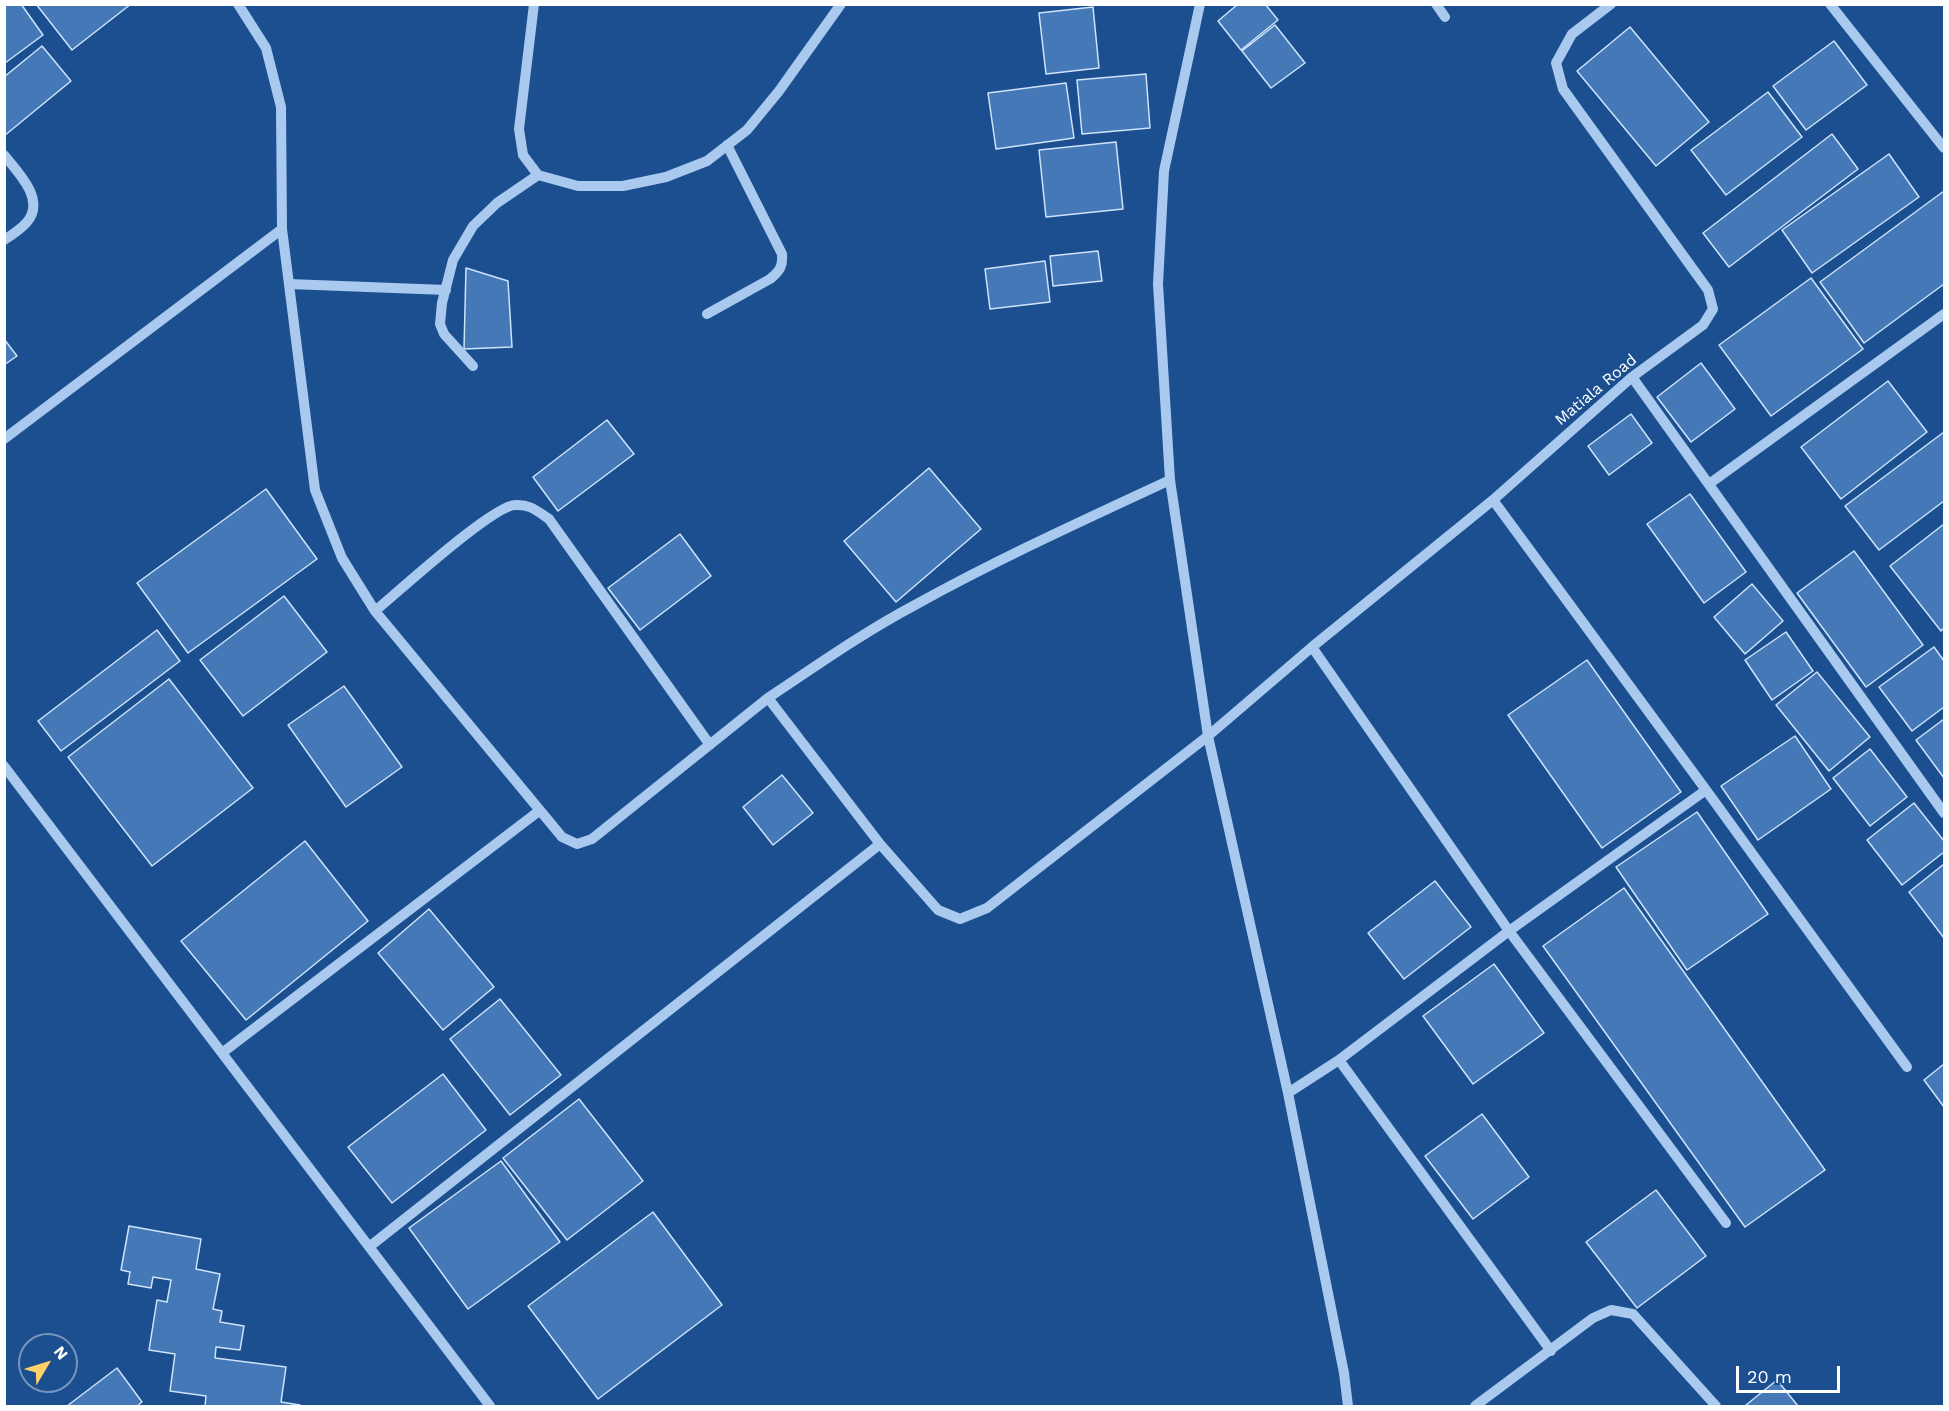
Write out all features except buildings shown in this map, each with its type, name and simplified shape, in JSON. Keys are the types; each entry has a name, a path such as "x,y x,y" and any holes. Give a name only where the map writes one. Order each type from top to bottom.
{"street":[{"path":"238,4 266,48 281,107 282,229 315,490 342,558 375,611 562,837 577,843 592,839 768,698 827,658 913,606 1006,556 1170,480"},
{"path":"534,4 519,129 523,155 538,174 578,186 622,186 666,177 707,161 747,130 773,99 841,4"},
{"path":"1200,4 1164,171 1158,284 1170,480 1208,736 1288,1093 1344,1373 1348,1407"},
{"path":"1436,4 1445,17"},
{"name":"Matiala Road","path":"768,698 880,844 938,910 960,919 987,908 1208,736 1312,647 1493,500 1632,377 1703,325 1713,309 1708,290 1563,89 1556,63 1572,34 1611,4"},
{"path":"1830,4 1944,148"},
{"path":"707,314 770,279 779,272 783,265 782,254 727,145"},
{"path":"4,155 26,182 34,203 29,221 4,240"},
{"path":"473,366 444,334 440,324 442,303 453,260 474,226 497,203 538,174"},
{"path":"4,439 282,229"},
{"path":"289,284 446,290"},
{"path":"1709,484 1944,314"},
{"path":"1632,377 1944,813"},
{"path":"1493,500 1907,1067"},
{"path":"375,611 433,561 497,512 513,504 529,505 549,519 710,745"},
{"path":"1312,647 1509,931 1726,1223"},
{"path":"4,766 490,1407"},
{"path":"1288,1093 1339,1060 1509,931 1706,790"},
{"path":"222,1053 540,812"},
{"path":"369,1248 880,844"},
{"path":"1339,1060 1551,1351"},
{"path":"1475,1407 1593,1318 1611,1310 1633,1314 1716,1407"}]}
